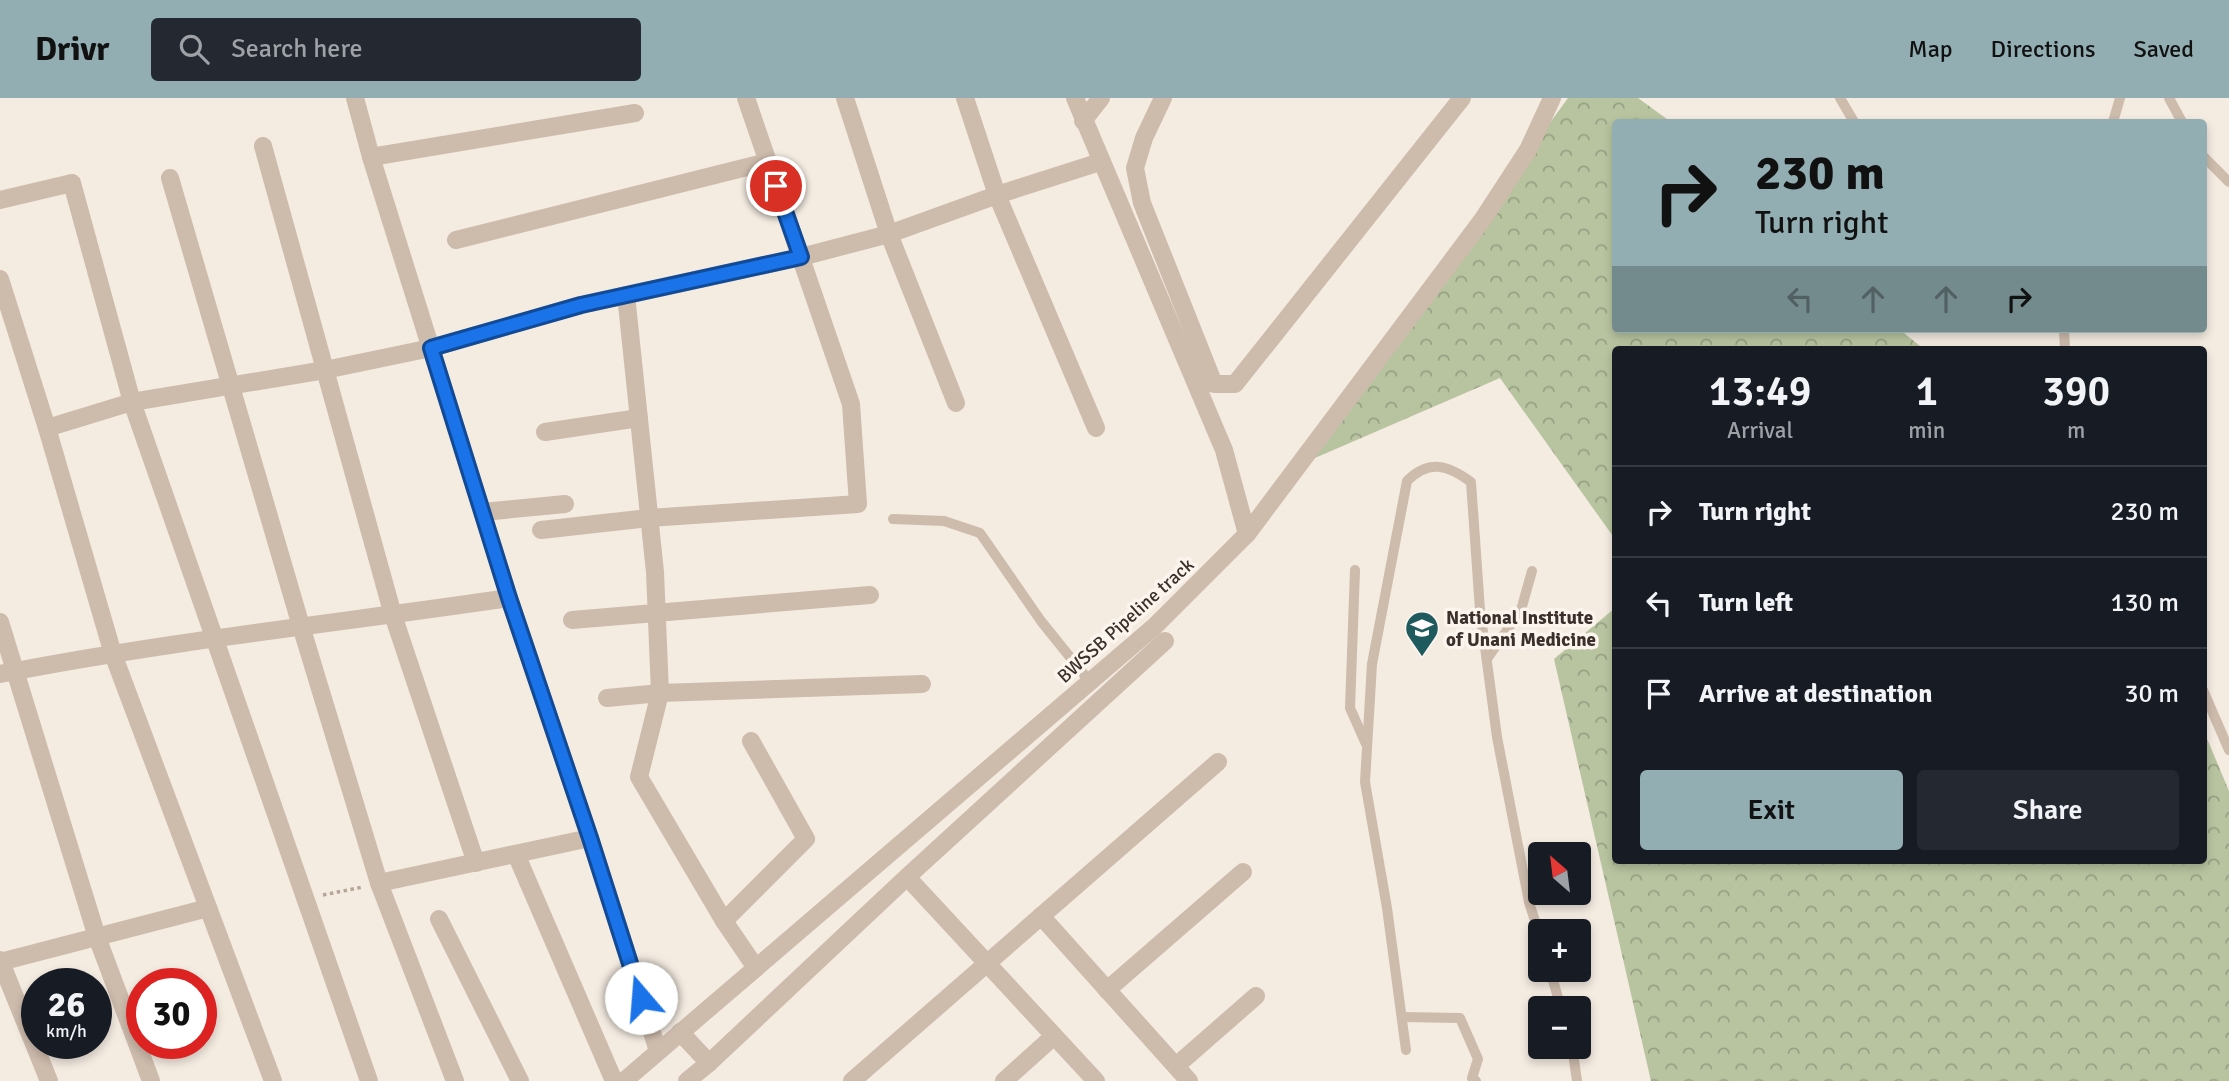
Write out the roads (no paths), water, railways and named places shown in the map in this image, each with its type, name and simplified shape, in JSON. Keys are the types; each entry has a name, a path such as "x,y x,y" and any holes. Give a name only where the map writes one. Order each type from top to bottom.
{"street":[{"path":"355,98 509,598 658,1051"},
{"path":"541,530 649,518 858,505 851,404 746,98"},
{"path":"845,98 890,233 957,403"},
{"path":"965,98 997,195 1097,428"},
{"path":"1075,98 1224,450 1247,534"},
{"path":"1083,121 1101,98"},
{"path":"1163,98 1144,138 1135,168 1142,203 1214,384 1235,384 1462,98"},
{"name":"BWSSB Pipeline track","path":"624,1081 1180,603 1247,534 1483,219 1528,150 1552,98"},
{"path":"371,157 635,113"},
{"path":"263,146 393,615 476,863"},
{"path":"456,240 767,162"},
{"path":"47,428 132,402 231,387 431,348 581,305 801,257 890,233 1100,162"},
{"path":"170,178 379,883 455,1081"},
{"path":"0,200 72,183 132,402 369,1081"},
{"path":"0,279 113,654 273,1081"},
{"path":"626,295 649,518 660,693 639,778 724,921 756,968"},
{"path":"545,432 639,418"},
{"path":"483,512 565,504"},
{"path":"572,620 870,595"},
{"path":"8,672 213,637 509,598"},
{"path":"0,622 8,672 97,937 151,1081"},
{"path":"687,1081 1165,641"},
{"path":"607,698 660,693 922,684"},
{"path":"724,921 806,839 751,741"},
{"path":"852,1081 1218,762"},
{"path":"379,883 590,838"},
{"path":"516,854 614,1081"},
{"path":"1107,990 1243,873"},
{"path":"907,877 1096,1081"},
{"path":"50,1081 0,961 208,908"},
{"path":"1041,916 1189,1081"},
{"path":"439,919 520,1081"},
{"path":"1176,1066 1256,996"},
{"path":"680,1032 709,1063"},
{"path":"1004,1081 1054,1036"}],"lane":[{"path":"1840,98 1852,119"},
{"path":"2114,119 2120,98"},
{"path":"2169,98 2180,119"},
{"path":"2207,160 2229,181"},
{"path":"1406,1050 1387,908 1365,782 1372,664 1407,481 1426,467 1446,467 1471,482 1480,610 1500,751 1535,919"},
{"path":"893,519 944,521 980,533 1041,621 1090,682"},
{"path":"1355,570 1350,708 1367,746"},
{"path":"1487,659 1521,610 1532,571"},
{"path":"2207,699 2229,750"},
{"path":"1402,1017 1460,1018 1479,1059 1472,1078 1476,1081"},
{"path":"1574,1059 1577,1081"}],"place":[{"name":"National Institute of Unani Medicine","path":"1422,658"}]}
